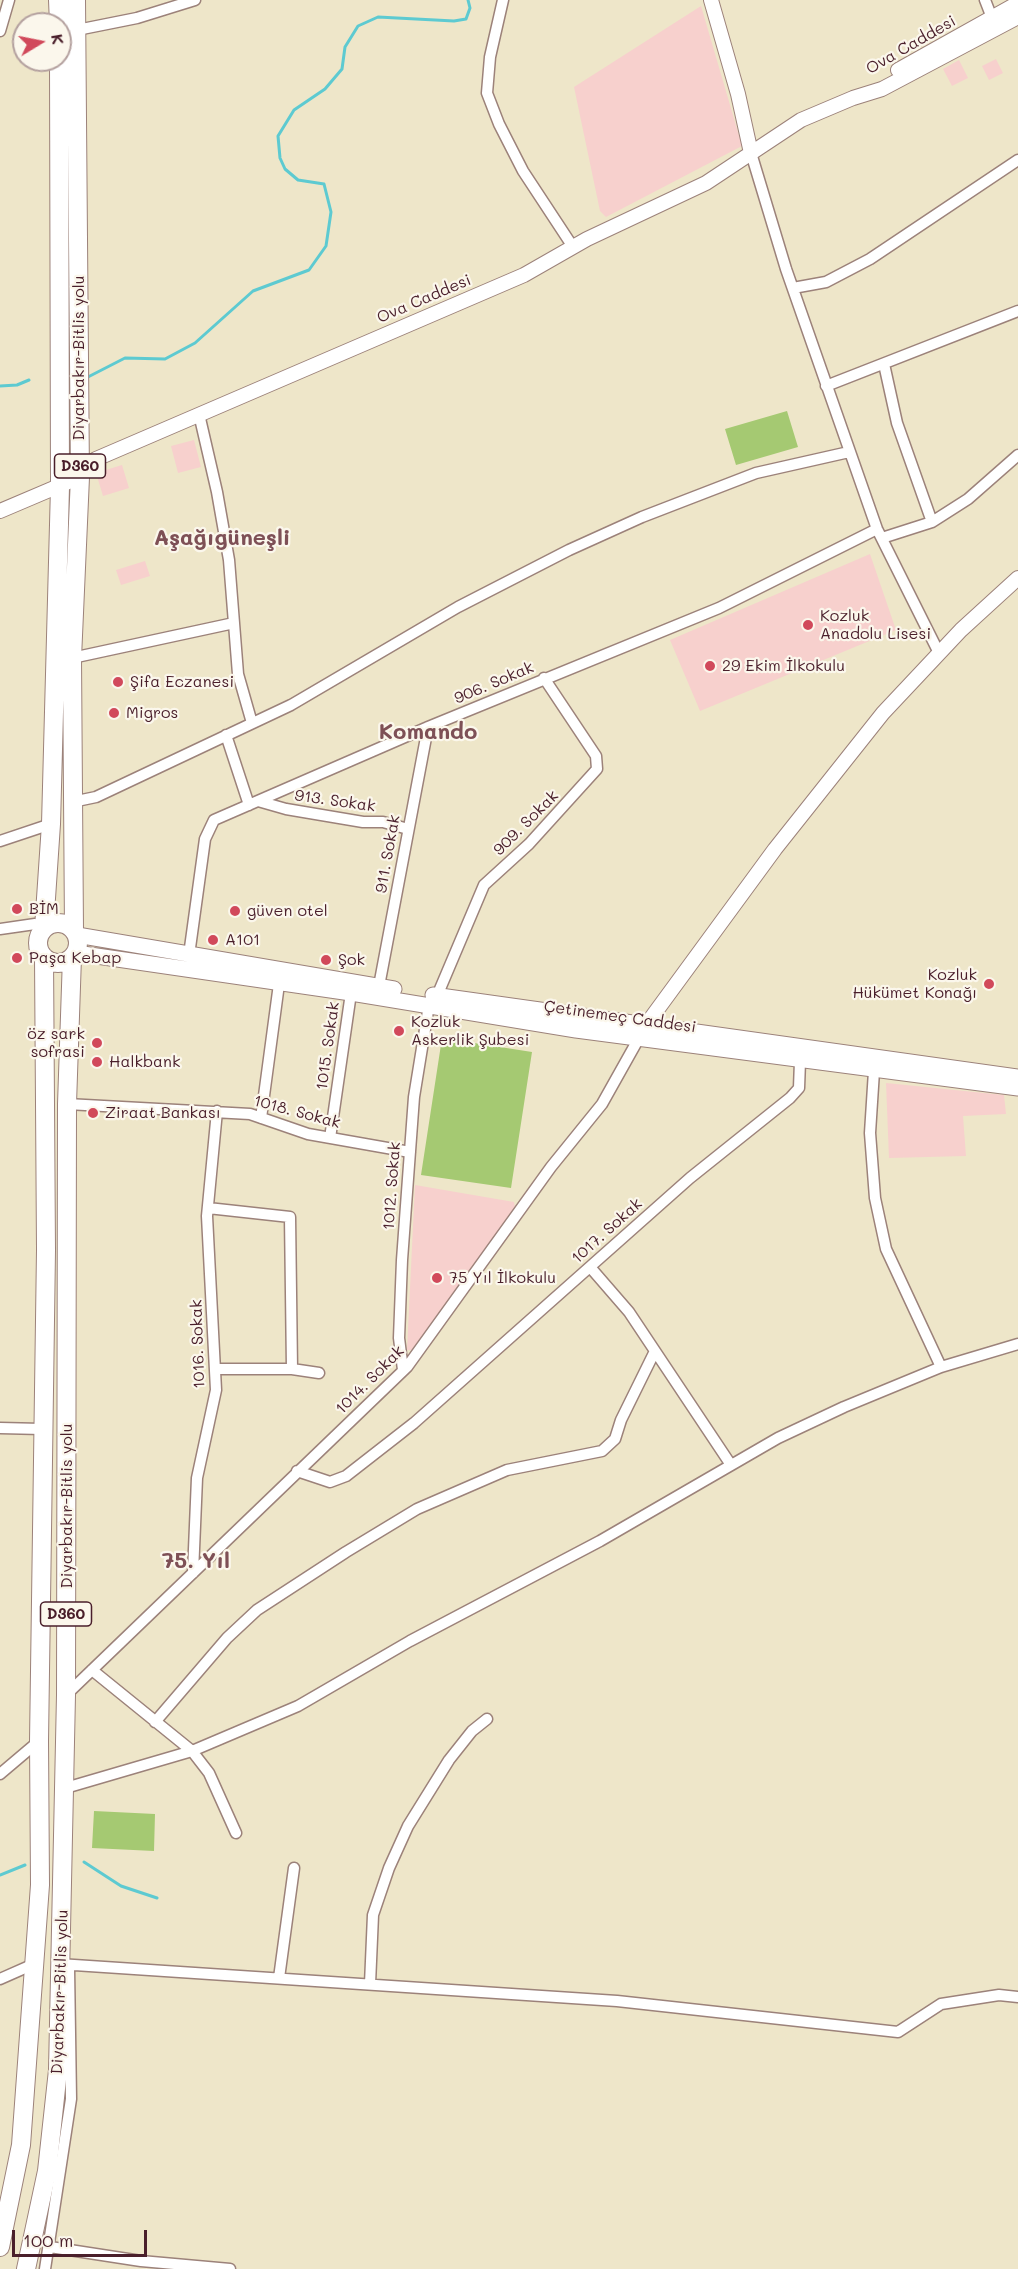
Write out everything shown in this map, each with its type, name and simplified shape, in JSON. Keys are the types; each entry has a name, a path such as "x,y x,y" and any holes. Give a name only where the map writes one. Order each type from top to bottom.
{"highway":[{"name":"Diyarbakır-Bitlis yolu","path":"26,2269 47,2171 57,2081 64,1964 62,1789 66,1695 67,1104 75,944 72,658 80,477 76,0"},
{"name":"Diyarbakır-Bitlis yolu","path":"45,928 51,824 60,486 59,72"},
{"path":"60,922 75,944 56,963 44,957 38,944 45,928 60,922"},
{"name":"Diyarbakır-Bitlis yolu","path":"0,2247 21,2145 28,2078 40,1885 39,1741 46,1250 44,957"}],"main road":[{"name":"Çetinemeç Caddesi","path":"75,944 189,955 379,986 433,1000"},
{"name":"Çetinemeç Caddesi","path":"75,944 279,984 433,1000 643,1032 800,1061 1018,1088"},
{"name":"Çetinemeç Caddesi","path":"643,1032 1018,1077"}],"street":[{"path":"0,31 9,0"},
{"path":"77,30 137,18 195,0"},
{"path":"504,0 490,57 487,93 499,124 523,171 573,247"},
{"path":"711,0 738,94 751,153 793,288 849,452 879,534 939,653"},
{"path":"985,0 992,18"},
{"name":"Ova Caddesi","path":"853,98 1018,3"},
{"name":"Ova Caddesi","path":"0,511 80,477 96,459 524,275 573,247 706,183 801,120 853,98 882,89 1018,17"},
{"path":"793,288 826,282 870,259 1018,159"},
{"path":"826,386 1018,311"},
{"path":"884,364 897,423 932,522"},
{"path":"199,414 230,560 238,674 252,723"},
{"path":"72,802 96,796 291,705 458,607 621,526 756,473 849,452"},
{"name":"906. Sokak","path":"189,955 205,839 214,820 544,678 719,608 879,534 932,522 968,499 1018,456"},
{"path":"643,1032 789,831 882,713 939,653 1018,578"},
{"path":"72,658 234,623"},
{"name":"909. Sokak","path":"433,1000 484,885 529,844 597,769 596,756 544,678"},
{"name":"911. Sokak","path":"379,986 428,727"},
{"path":"226,735 253,803"},
{"name":"913. Sokak","path":"253,803 363,822 384,822 408,829"},
{"path":"0,841 51,824"},
{"path":"0,929 35,924 45,928"},
{"path":"261,1118 279,984"},
{"name":"1015. Sokak","path":"330,1138 351,993"},
{"name":"1012. Sokak","path":"403,1370 399,1327 414,1097 433,1000"},
{"name":"1014. Sokak","path":"66,1695 403,1370 550,1167 602,1104 643,1032"},
{"name":"1017. Sokak","path":"297,1471 330,1482 346,1476 414,1423 690,1178 790,1098 799,1088 800,1061"},
{"path":"874,1071 870,1133 875,1198 886,1249 941,1367"},
{"name":"1018. Sokak","path":"67,1104 250,1114 308,1134 410,1152"},
{"name":"1016. Sokak","path":"193,1573 197,1478 216,1390 208,1208 217,1111"},
{"path":"208,1208 290,1217 292,1369"},
{"path":"590,1266 629,1312 731,1466"},
{"path":"62,1789 192,1750 298,1706 410,1641 600,1541 778,1438 834,1411 941,1367 1018,1344"},
{"path":"155,1722 227,1638 257,1610 366,1539 417,1509 507,1470 602,1451 615,1439 621,1420 655,1351"},
{"path":"215,1369 292,1369 319,1373"},
{"path":"0,1428 42,1429"},
{"path":"92,1670 192,1750 209,1773 236,1833"},
{"path":"370,1984 373,1915 389,1868 408,1826 454,1753 472,1731 487,1719"},
{"path":"0,1774 39,1741"},
{"path":"279,1978 294,1868"},
{"path":"0,1979 34,1964"},
{"path":"45,2269 71,2099 64,1964 617,2001 898,2032 941,2004 999,1995 1018,1997"},
{"path":"50,2247 141,2261 230,2269"}],"shaded area":[{"path":"701,6 742,146 606,217 600,211 574,87"},
{"path":"996,59 1003,73 989,80 982,66"},
{"path":"959,60 968,78 952,86 943,69"},
{"path":"194,440 201,467 178,473 171,446"},
{"path":"122,465 129,488 103,496 96,473"},
{"name":"Kozluk Anadolu Lisesi","path":"870,554 896,630 700,711 670,640"},
{"path":"145,561 150,576 121,585 116,570"},
{"path":"886,1083 1004,1095 1006,1114 963,1116 966,1156 889,1158"},
{"name":"75 Yıl İlkokulu","path":"415,1185 514,1202 515,1207 413,1350 407,1350"}],"green space":[{"path":"787,411 798,447 736,465 725,429"},
{"path":"442,1038 532,1052 511,1188 421,1175"},
{"path":"94,1811 155,1814 154,1851 92,1848"}],"waterway":[{"path":"86,378 125,358 165,359 195,343 253,291 309,270 326,246 331,212 324,184 298,180 285,169 280,158 278,136 294,110 325,89 342,69 345,47 358,26 378,17 454,21 466,19 470,8 468,0"},
{"path":"0,386 17,385 29,380"},
{"path":"84,1862 121,1886 157,1898"},
{"path":"0,1875 25,1865"}],"place":[{"name":"Kozluk Anadolu Lisesi","path":"808,625"},
{"name":"29 Ekim İlkokulu","path":"710,666"},
{"name":"Şifa Eczanesi","path":"118,682"},
{"name":"Migros","path":"114,713"},
{"name":"BİM","path":"17,909"},
{"name":"güven otel","path":"235,911"},
{"name":"A101","path":"213,940"},
{"name":"Paşa Kebap","path":"17,958"},
{"name":"Şok","path":"326,960"},
{"name":"Kozluk Hükümet Konağı","path":"989,984"},
{"name":"Kozluk Askerlik Şubesi","path":"399,1031"},
{"name":"öz sark sofrasi","path":"97,1043"},
{"name":"Halkbank","path":"97,1062"},
{"name":"Ziraat Bankası","path":"93,1113"},
{"name":"75 Yıl İlkokulu","path":"437,1278"}],"district":[{"name":"Aşağıgüneşli","path":"222,538"},
{"name":"Komando","path":"428,732"},
{"name":"75. Yıl","path":"196,1561"}]}
